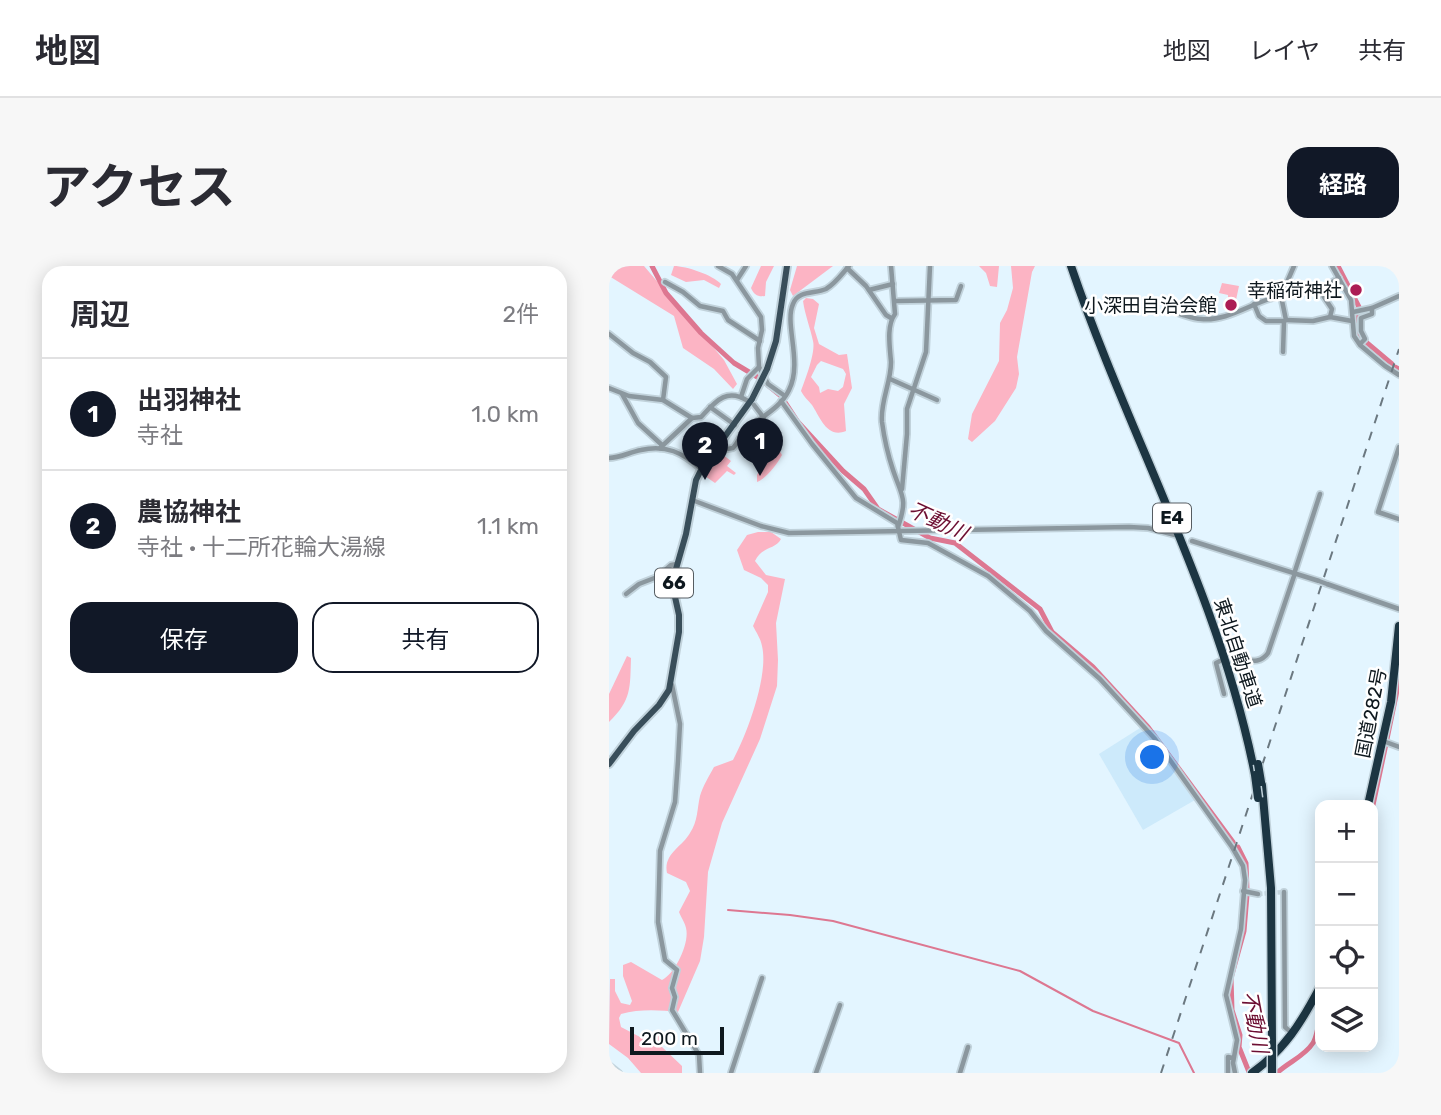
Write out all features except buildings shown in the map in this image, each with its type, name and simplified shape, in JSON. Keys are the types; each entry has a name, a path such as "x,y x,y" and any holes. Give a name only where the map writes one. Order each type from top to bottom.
{"highway":[{"name":"東北自動車道","path":"1072,266 1100,345 1210,611 1235,691 1258,798 1266,889 1269,1073"},
{"name":"東北自動車道","path":"1077,266 1105,343 1215,610 1240,689 1262,785 1269,854 1272,911 1269,1046"},
{"name":"国道282号","path":"1369,800 1395,679 1399,626"},
{"path":"1252,1073 1270,1060 1293,1034 1319,989"}],"main road":[{"name":"66","path":"609,764 634,731 659,705 671,682 680,632 680,615 673,588 696,480 701,469 751,402 768,369 774,352 787,266"}],"street":[{"path":"718,266 732,274 761,317 759,368 768,384 783,398 851,492 897,523 901,540 928,543 988,576 1030,611 1046,631 1100,679 1163,750 1240,859 1245,872 1241,929 1227,989 1228,1006 1237,1040 1233,1058 1235,1073"},
{"path":"737,280 746,266"},
{"path":"891,266 895,314 891,318 890,379 881,417 893,470 904,500 903,517 897,531"},
{"path":"902,489 907,409 926,352 930,266"},
{"path":"1283,352 1285,320 1281,296 1294,266"},
{"path":"1332,266 1350,300 1354,335 1360,344 1399,375"},
{"path":"721,444 727,449 733,448 747,429 764,418 789,390 794,368 792,311 795,300 806,293 824,290 848,267 869,290 886,316 891,318"},
{"path":"1330,317 1332,309 1322,294 1326,286 1339,278"},
{"path":"665,282 700,306 723,311 728,320 760,341"},
{"path":"869,290 893,284"},
{"path":"895,301 956,300 961,286"},
{"path":"1180,314 1201,320 1211,319 1268,298 1281,296"},
{"path":"1353,312 1399,296"},
{"path":"1254,304 1259,316 1266,321 1313,321 1330,317 1352,321"},
{"path":"782,307 792,311"},
{"path":"1360,344 1366,339 1361,331 1361,318 1372,314 1372,307"},
{"path":"609,334 633,353 650,362 666,377 663,400"},
{"path":"758,348 774,352"},
{"path":"741,397 745,383 759,368"},
{"path":"890,379 937,400"},
{"path":"609,387 622,394 663,400 692,418"},
{"path":"622,394 638,423 661,447"},
{"path":"661,447 692,418 701,417 721,397 741,397 751,402 764,418"},
{"path":"710,407 735,425"},
{"path":"609,458 661,447 686,455 701,469"},
{"path":"1399,447 1378,512 1399,519"},
{"path":"1242,660 1253,662 1263,659 1268,653 1320,494"},
{"path":"692,500 761,526 789,533 1129,527 1148,528 1175,535"},
{"path":"1192,541 1399,609"},
{"path":"626,594 639,584 657,577 671,565 677,564"},
{"path":"1220,662 1216,663 1224,695"},
{"path":"671,682 680,724 678,761 675,802 660,850 658,922 665,960 677,970 672,988 675,997 672,1010 699,1055 700,1073"},
{"path":"1382,740 1399,747"},
{"path":"1243,891 1258,894"},
{"path":"1284,892 1285,1027 1293,1034"},
{"path":"731,1073 762,978"},
{"path":"816,1073 840,1005"},
{"path":"960,1073 968,1047"},
{"path":"1229,1073 1228,1057 1233,1058"},
{"path":"609,1065 619,1073"}],"shaded area":[{"path":"609,266 644,266 724,360 737,384 733,389 714,369 683,348 674,316 609,276"},
{"path":"674,266 699,272 721,284 719,288 704,280 686,282 671,275"},
{"path":"761,266 774,266 766,282 765,296 758,296 751,288"},
{"path":"797,266 833,266 793,296 790,290"},
{"path":"979,266 999,266 997,287 990,286 986,273"},
{"path":"1011,266 1035,266 1017,357 1019,374 1016,388 995,421 972,442 968,439 972,414 999,361 1000,323 1013,288"},
{"path":"1222,283 1239,286 1236,300 1228,299 1228,295 1219,293"},
{"path":"806,298 813,299 819,304 814,328 819,344 839,355 847,354 852,388 844,404 846,431 839,433 829,429 801,391 814,346 803,301","holes":["821,361 843,369 846,374 843,387 838,391 828,389 820,393 811,377 817,365"]},
{"path":"763,447 778,448 782,455 768,474 757,482 757,475 763,463"},
{"path":"718,451 731,461 727,466 736,473 734,475 727,471 715,483 702,474"},
{"path":"771,532 781,539 761,553 755,561 766,575 785,579 776,623 777,686 760,739 722,823 708,872 700,961 678,1012 635,1011 621,1014 619,1018 621,1027 640,1037 655,1033 659,1036 661,1046 682,1066 682,1073 641,1073 628,1058 609,1044 610,979 615,979 615,991 621,1003 630,1005 632,1001 623,976 623,965 631,962 662,980 672,971 684,949 687,934 679,912 690,891 686,882 667,873 667,866 670,856 693,828 701,792 714,767 733,760 760,688 763,658 761,643 753,626 768,592 768,585 761,578 744,570 737,550 747,535"},
{"path":"627,656 631,658 628,693 622,707 609,722 609,694"},
{"path":"1140,728 1167,759 1195,800 1143,830 1099,754"}],"waterway":[{"name":"不動川","path":"652,266 666,293 701,333 734,363 781,396 798,422 843,471 864,489 878,509 930,538 955,543 1040,609 1052,632 1093,667 1148,727 1233,842"},
{"path":"1338,266 1359,307 1357,324 1360,337 1392,364"},
{"path":"1395,367 1399,369"},
{"path":"1387,739 1399,681"},
{"path":"1374,800 1386,744"},
{"name":"不動川","path":"1238,847 1246,863 1247,890"},
{"name":"不動川","path":"1247,895 1244,931 1231,978 1232,1010 1240,1035 1239,1047 1249,1072"},
{"path":"728,910 833,921 1020,971 1093,1011 1179,1043 1194,1073"},
{"path":"1277,1073 1301,1056 1315,1038"}],"tunnel":[{"path":"1225,661 1242,660"},
{"path":"1258,894 1284,892"}],"railway":[{"path":"1161,1073 1399,349"}],"place":[{"name":"幸稲荷神社","path":"1356,290"},
{"name":"小深田自治会館","path":"1231,305"},
{"name":"出羽神社","path":"760,476"},
{"name":"農協神社","path":"705,480"}]}
